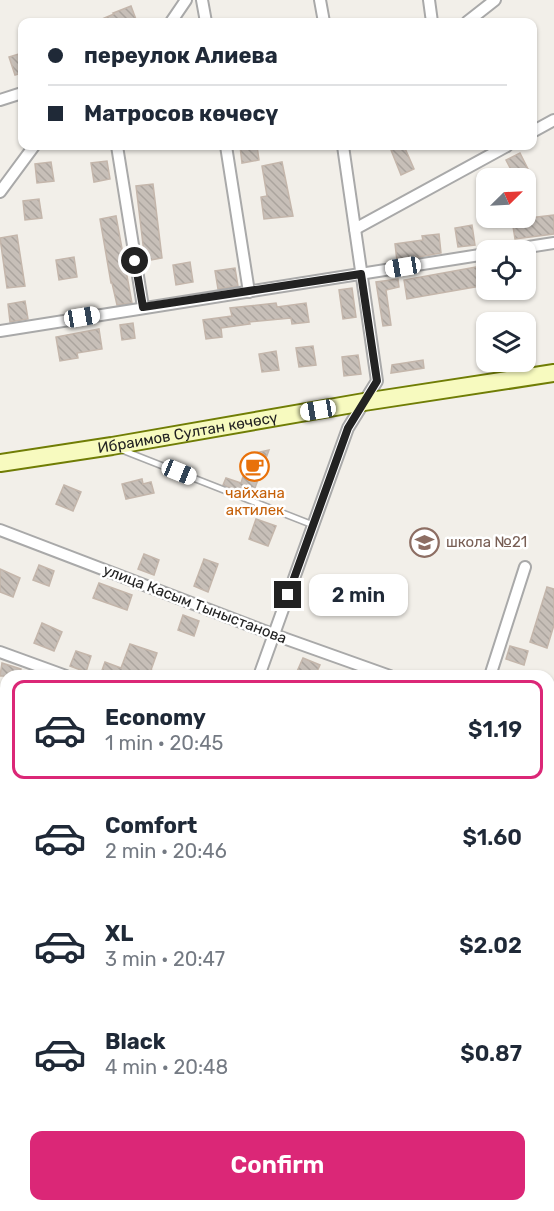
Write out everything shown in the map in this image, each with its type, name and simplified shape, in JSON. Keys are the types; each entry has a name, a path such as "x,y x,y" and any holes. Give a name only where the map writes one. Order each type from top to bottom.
{"main road":[{"name":"Ибраимов Султан көчөсү","path":"0,463 364,402 554,374"}],"street":[{"path":"174,18 186,0"},
{"path":"202,0 205,18"},
{"path":"320,0 323,18"},
{"path":"429,0 431,18"},
{"path":"472,18 495,0"},
{"path":"0,100 18,94"},
{"path":"537,129 554,120"},
{"path":"0,192 31,150"},
{"path":"118,150 143,307"},
{"path":"227,150 249,292"},
{"path":"261,670 348,428 377,381 344,150"},
{"path":"355,229 500,150"},
{"path":"536,246 554,243"},
{"path":"0,330 476,256"},
{"name":"улица Касым Тыныстанова","path":"0,530 373,670"},
{"path":"492,670 525,567"},
{"path":"0,652 50,670"}],"lane":[{"path":"112,446 313,525"}],"building":[{"path":"131,6 136,18 104,18"},
{"path":"18,54 18,74 15,75 9,57"},
{"path":"240,150 258,150 259,160 242,163"},
{"path":"391,150 406,150 414,169 401,175"},
{"path":"520,153 528,168 510,168 506,160"},
{"path":"107,161 110,179 94,182 91,163"},
{"path":"51,162 54,181 37,183 35,164"},
{"path":"282,162 293,216 264,219 261,197 267,196 262,166"},
{"path":"153,184 162,258 145,261 136,186"},
{"path":"39,199 42,218 25,220 23,201"},
{"path":"554,215 554,234 515,239 513,228 536,228 536,217"},
{"path":"116,216 132,303 117,305 100,219"},
{"path":"472,225 475,245 458,247 455,228"},
{"path":"439,234 441,253 397,261 395,244 423,240 422,236"},
{"path":"17,235 25,286 7,288 0,238"},
{"path":"74,257 77,277 59,280 56,260"},
{"path":"190,262 193,282 176,285 173,265"},
{"path":"476,267 476,287 407,299 404,280"},
{"path":"235,268 238,286 218,289 215,271"},
{"path":"398,279 399,287 386,290 391,325 383,326 376,282"},
{"path":"352,288 356,317 343,319 339,290"},
{"path":"25,301 28,319 10,322 8,304"},
{"path":"276,303 277,307 306,303 309,322 292,324 291,318 249,322 250,324 221,328 222,337 206,339 203,320 232,316 230,308"},
{"path":"133,323 135,338 122,340 120,325"},
{"path":"99,329 102,349 77,353 78,358 60,361 56,337"},
{"path":"313,346 316,365 299,367 296,348"},
{"path":"276,351 279,370 262,372 259,354"},
{"path":"358,355 361,374 344,376 342,357"},
{"path":"423,360 424,368 391,373 392,365"},
{"name":"чайхана актилек","path":"269,450 252,496 223,485 226,478 241,483 250,454"},
{"path":"142,479 143,484 151,482 154,493 126,499 122,484"},
{"path":"64,485 81,492 73,511 56,504"},
{"path":"256,519 276,526 268,546 249,539"},
{"path":"144,554 159,560 154,575 138,569"},
{"path":"204,559 218,564 208,592 194,586"},
{"path":"39,565 54,571 49,586 33,580"},
{"path":"0,569 20,578 13,597 0,592"},
{"path":"99,583 132,595 127,610 93,598"},
{"path":"547,587 554,589 554,625 547,648 530,642"},
{"path":"183,615 199,621 194,636 178,630"},
{"path":"42,623 62,632 54,651 34,643"},
{"path":"130,644 157,653 151,670 102,670 105,662 121,668"},
{"path":"510,646 528,651 524,665 506,659"},
{"path":"76,651 91,656 87,670 70,666"},
{"path":"303,658 320,665 318,670 298,670"},
{"path":"2,663 21,669 21,670 1,670"}],"place":[{"name":"чайхана актилек","path":"255,466"},
{"name":"школа №21","path":"425,542"}],"route":[{"path":"135,261 143,307 361,274 377,381 348,428 288,595"}]}
